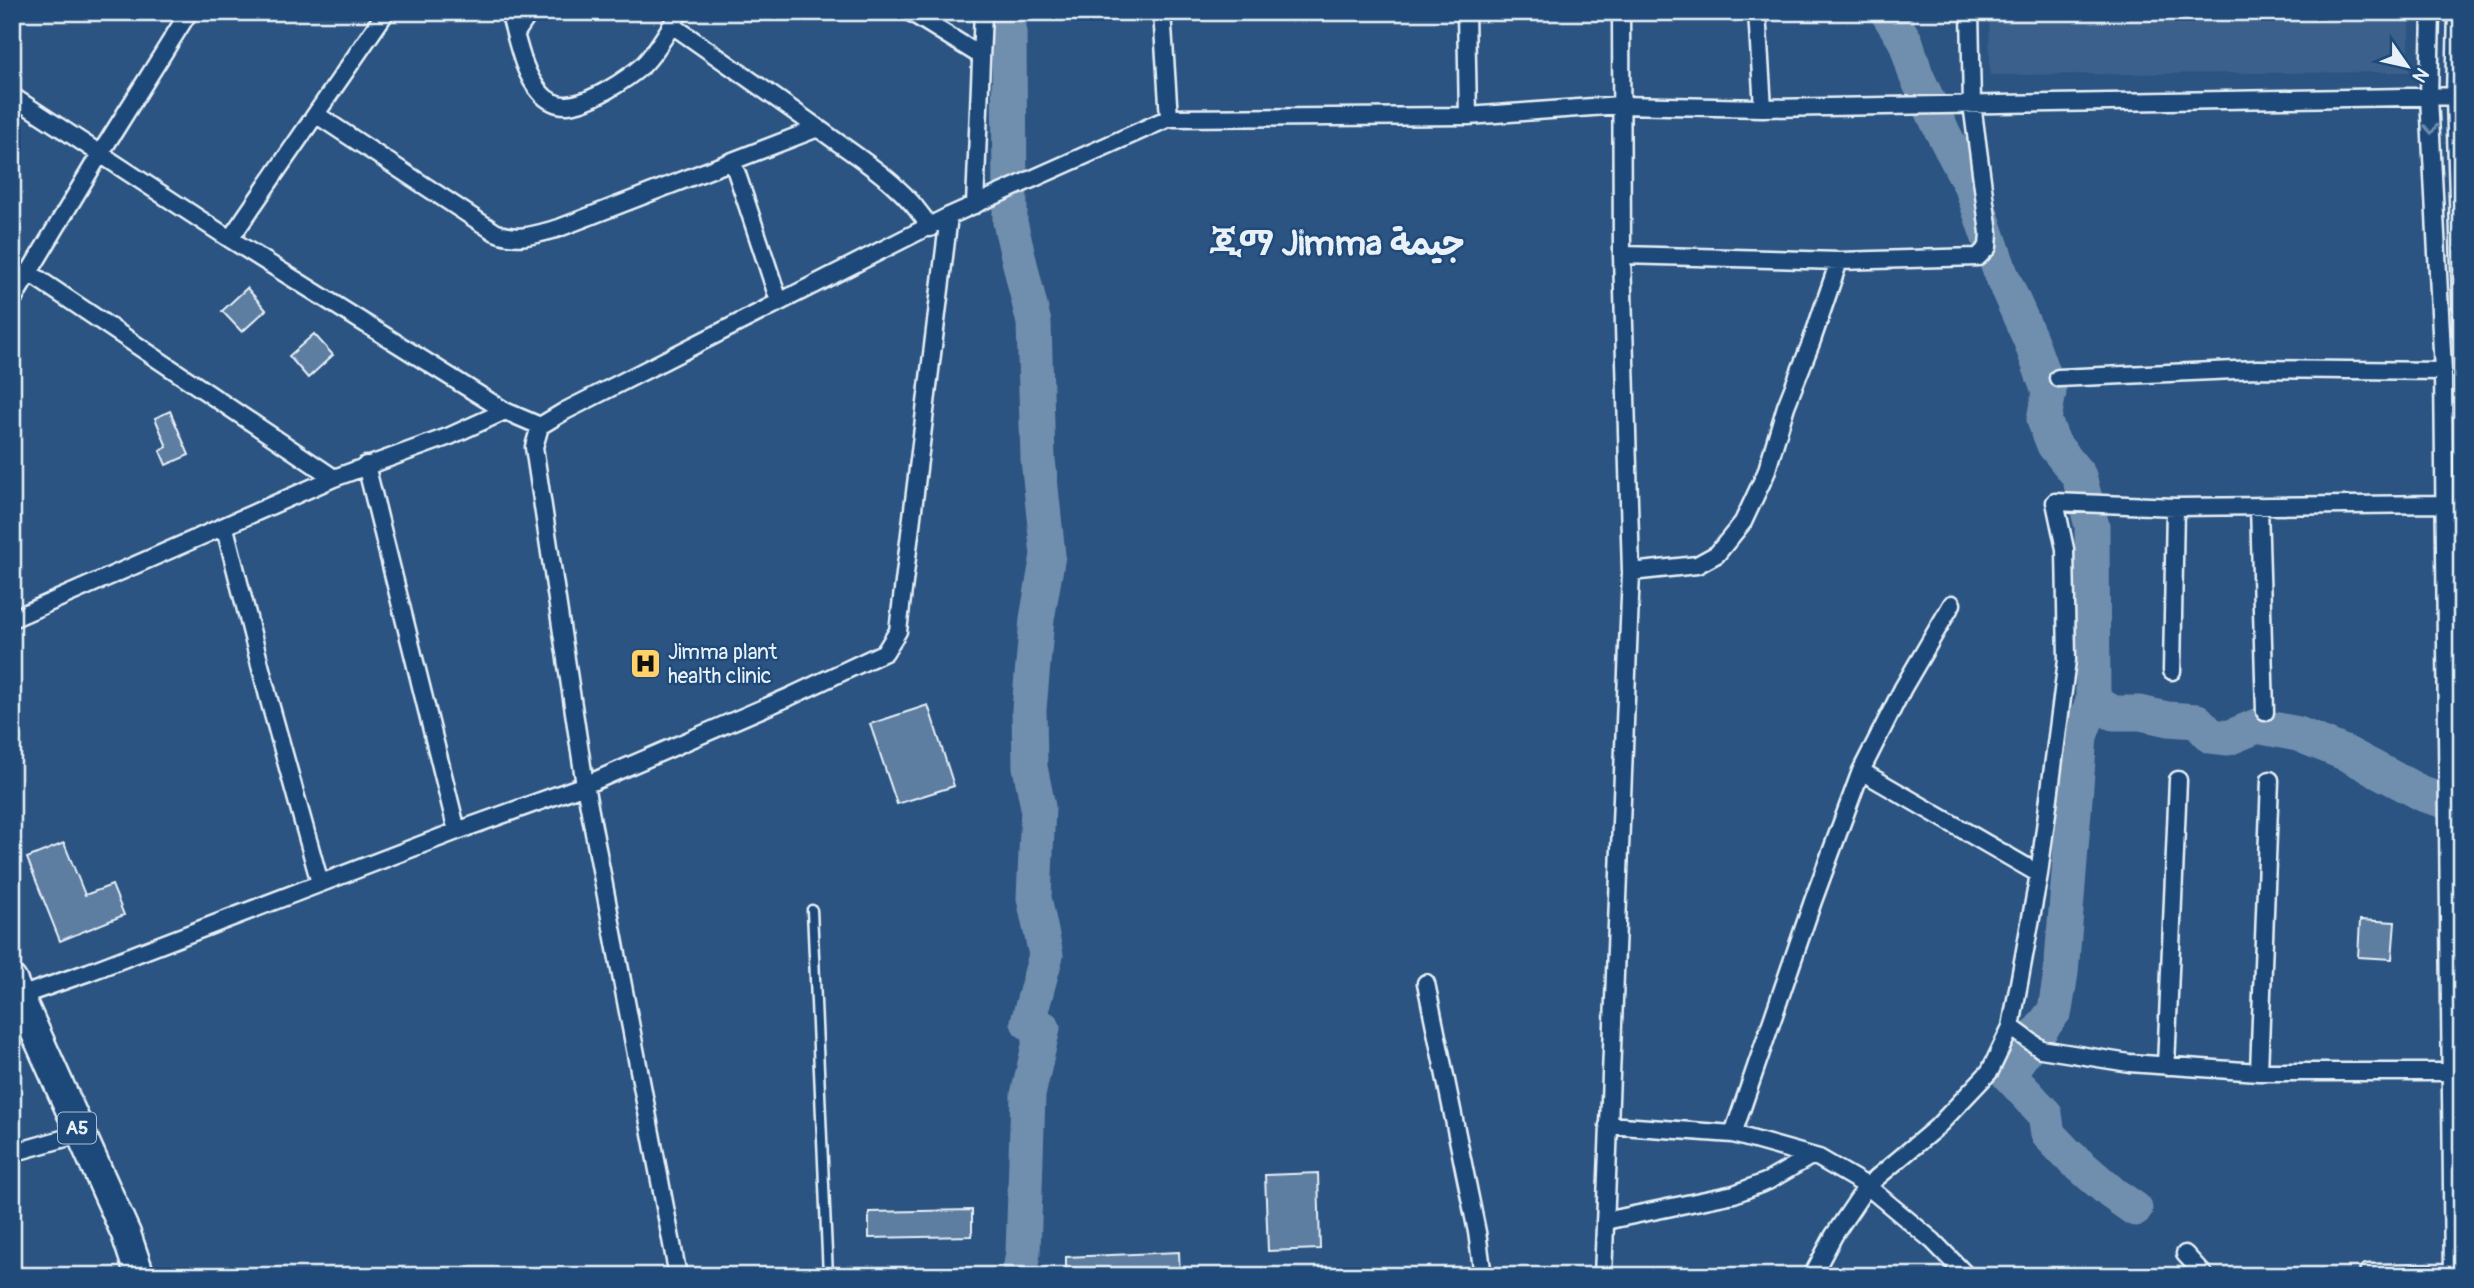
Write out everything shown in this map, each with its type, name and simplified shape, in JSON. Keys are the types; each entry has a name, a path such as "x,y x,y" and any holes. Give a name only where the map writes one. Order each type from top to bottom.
{"highway":[{"name":"A5","path":"16,988 126,1234 140,1276"}],"street":[{"path":"12,301 189,12"},
{"path":"230,239 386,12"},
{"path":"509,12 527,68 538,91 550,102 566,106 621,82 645,63 676,19 897,187 918,208 930,228"},
{"path":"516,33 530,12"},
{"path":"910,12 981,56"},
{"path":"975,205 983,12"},
{"path":"1162,12 1169,118"},
{"path":"1466,12 1468,116"},
{"path":"1603,1276 1631,572 1622,255 1620,12"},
{"path":"1757,12 1763,108"},
{"path":"1622,255 1839,261 1979,257 1988,240 1972,104 1970,12"},
{"path":"2368,1273 2453,1274 2456,1106 2450,1072 2453,618 2444,504 2443,371 2429,97 2431,12"},
{"path":"2457,12 2462,334"},
{"path":"12,96 230,239 505,411 540,426"},
{"path":"678,1276 585,785 534,447 540,426 949,216 1169,118 1468,116 1620,105 1763,108 2458,97"},
{"path":"317,115 495,232 506,237 520,238 559,228 818,128"},
{"path":"733,162 779,301"},
{"path":"16,988 320,883 585,785 801,692 885,652 898,631 949,216"},
{"path":"1631,572 1697,565 1717,554 1743,522 1766,473 1786,406 1839,261"},
{"path":"28,271 334,478"},
{"path":"2058,378 2257,369 2443,371"},
{"path":"12,620 334,478 450,436 505,411"},
{"path":"366,465 457,831"},
{"path":"1812,1276 1834,1235 1867,1186 1937,1127 1990,1071 2011,1027 2039,874 2067,660 2065,549 2055,502 2175,507 2444,504"},
{"path":"2259,506 2265,712"},
{"path":"2172,671 2175,507"},
{"path":"225,528 320,883"},
{"path":"1733,1134 1861,771 1903,688 1952,604"},
{"path":"1861,771 2039,874"},
{"path":"2166,1066 2178,780"},
{"path":"2259,1072 2270,780"},
{"path":"1426,983 1477,1233 1483,1276"},
{"path":"2011,1027 2040,1049 2129,1063 2259,1072 2450,1072"},
{"path":"1608,1125 1733,1134 1819,1158 1867,1186 1933,1241 1967,1276"},
{"path":"12,1153 80,1134"},
{"path":"1605,1221 1734,1194 1768,1181 1811,1156"},
{"path":"2185,1254 2205,1276"}],"lane":[{"path":"813,910 828,1276"}],"shaded area":[{"path":"1989,12 2409,12 2409,72 1990,75"}],"building":[{"path":"247,288 266,310 242,332 222,311"},
{"path":"314,334 333,355 308,378 289,356"},
{"path":"170,411 189,455 166,465 160,451 167,447 155,418"},
{"path":"928,705 954,786 897,804 870,724"},
{"path":"64,843 85,895 112,885 124,915 60,941 27,858"},
{"path":"2360,920 2395,922 2392,959 2358,957"},
{"path":"1318,1173 1320,1249 1268,1251 1265,1175"},
{"path":"972,1210 972,1236 869,1238 869,1212"},
{"path":"1179,1252 1180,1276 1066,1276 1066,1257"}],"waterway":[{"path":"1009,12 1010,222 1034,323 1038,459 1048,555 1037,619 1029,709 1030,767 1038,807 1034,898 1046,955 1028,1022 1043,1028 1028,1095 1023,1253 1019,1276"},
{"path":"1887,12 1906,42 1916,75 1972,188 2001,274 2030,339 2049,392 2044,420 2054,445 2079,476 2092,526 2093,701 2113,713 2140,713 2197,721 2211,736 2228,738 2257,726 2298,734 2347,754 2425,795 2462,806"},
{"path":"2093,701 2080,736 2061,973 2055,1010 2008,1074 2045,1114 2048,1134 2112,1193 2135,1209"}],"place":[{"name":"Jimma plant health clinic","path":"645,664"}],"district":[{"name":"ጂማ Jimma جيمة","path":"1337,244"}]}
